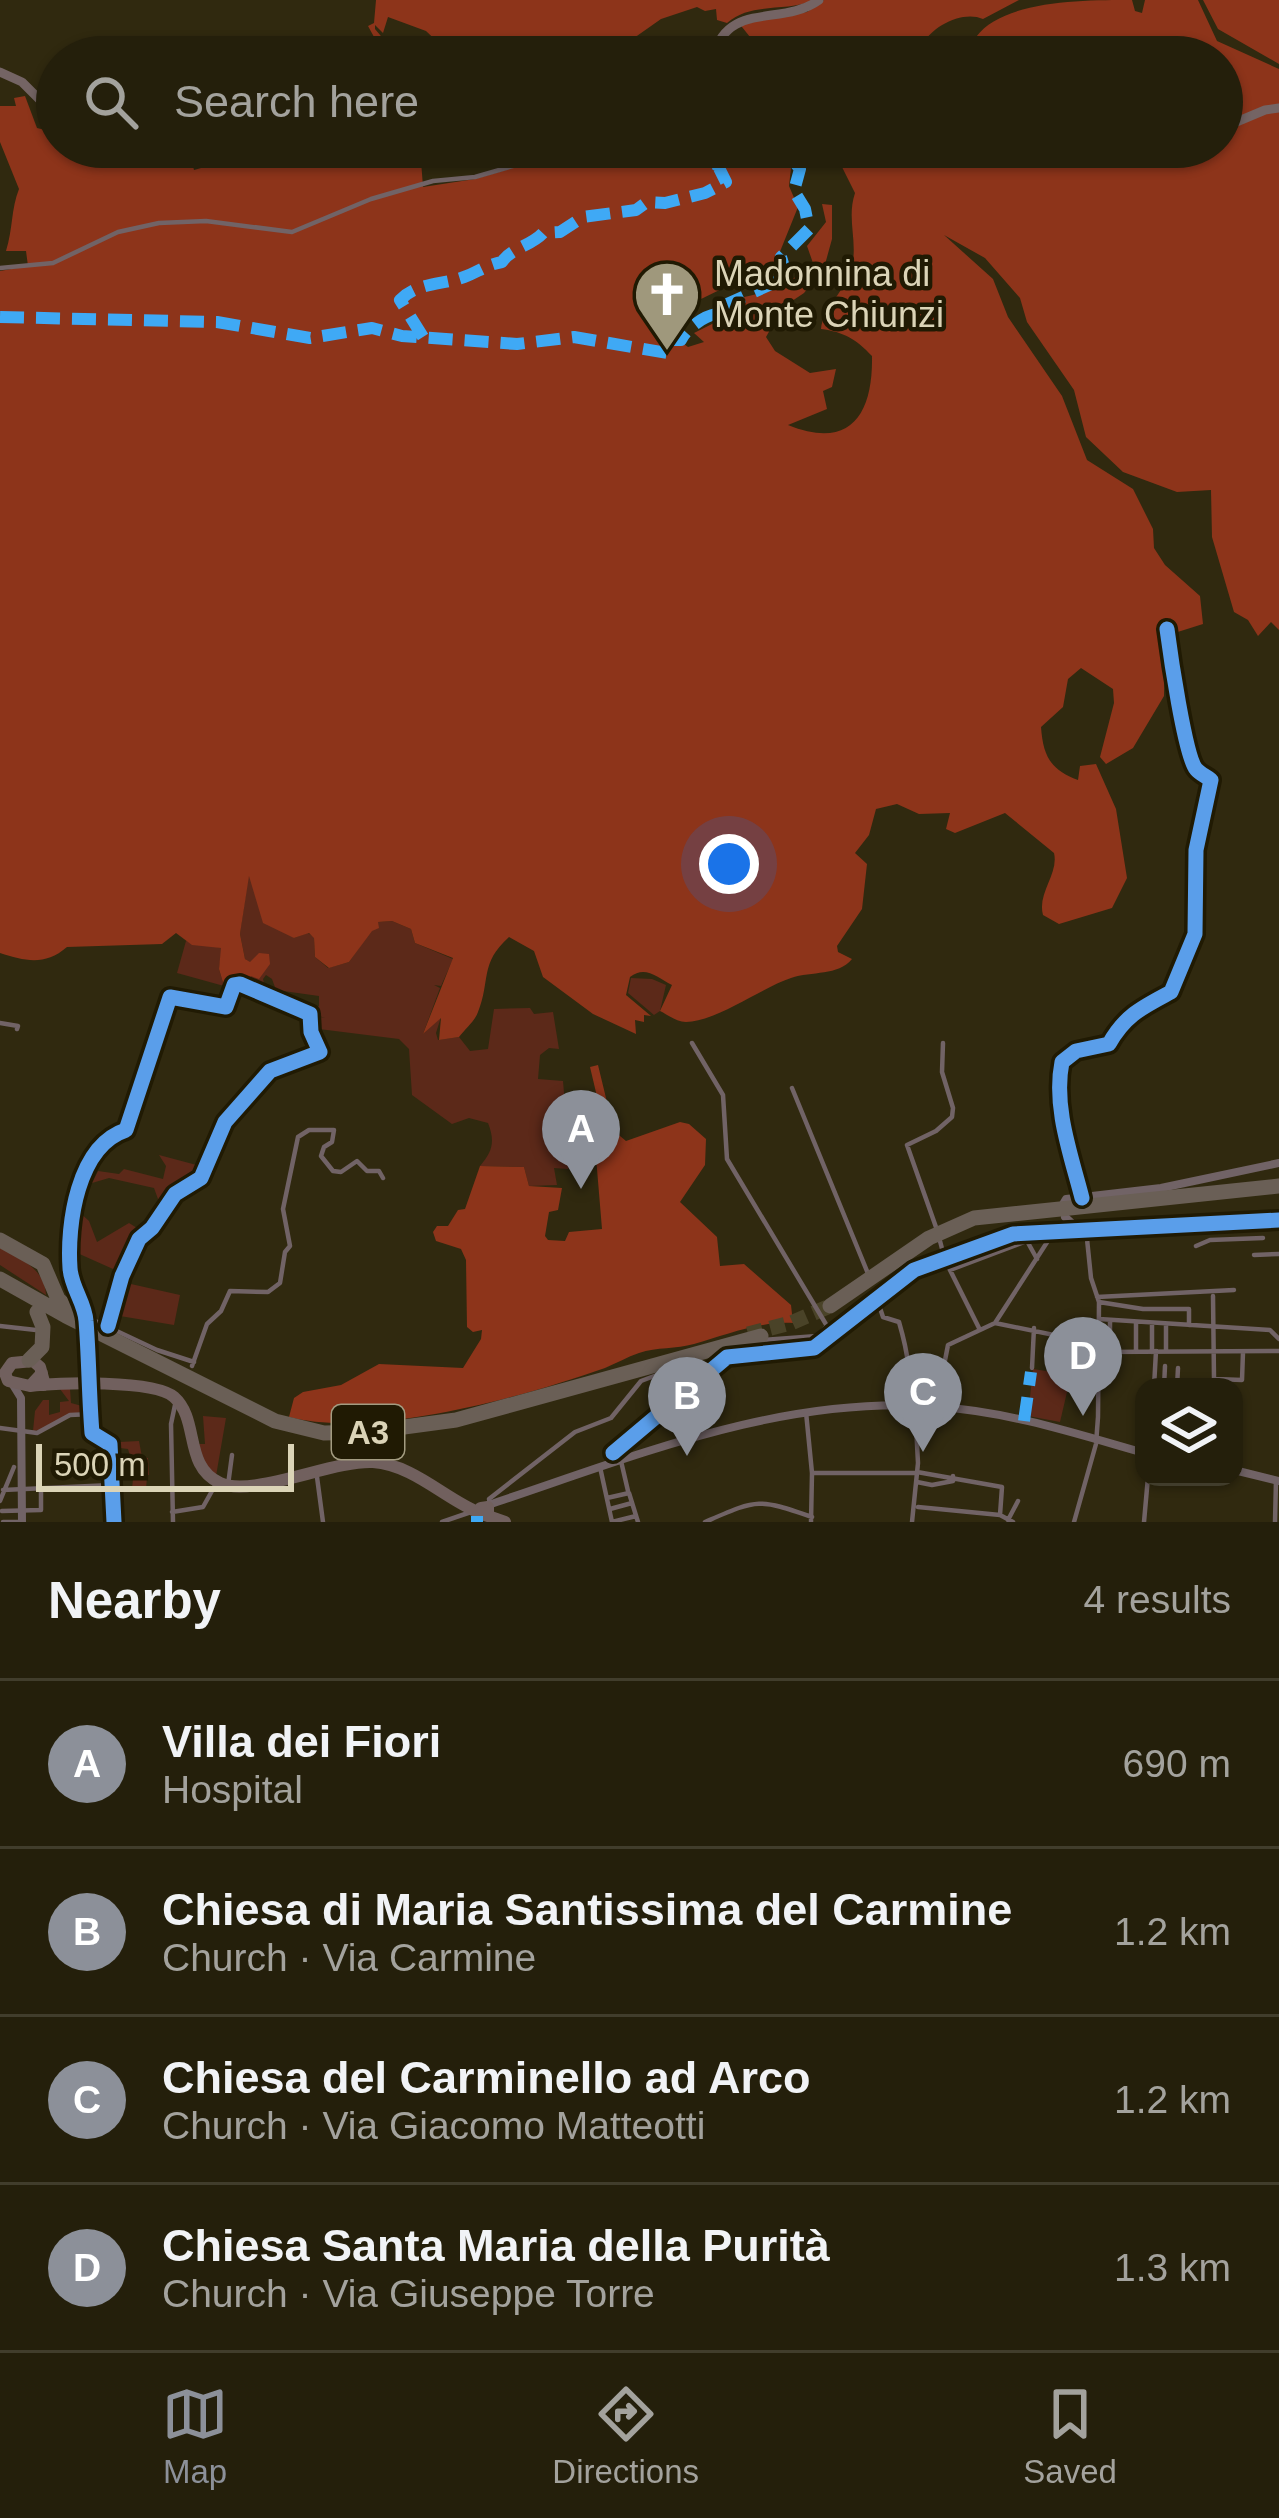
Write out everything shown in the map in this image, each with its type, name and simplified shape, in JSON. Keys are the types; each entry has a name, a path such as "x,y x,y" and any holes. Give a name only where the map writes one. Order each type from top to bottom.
{"highway":[{"path":"831,1308 929,1238 974,1218 1279,1188"},
{"name":"A3","path":"0,1243 43,1264 58,1299 85,1322"},
{"name":"A3","path":"0,1243 40,1269 48,1282 44,1307"},
{"name":"A3","path":"0,1268 85,1322 277,1417 324,1428 441,1418 635,1364"},
{"name":"A3","path":"0,1285 274,1421 306,1431 342,1434 468,1417 761,1336"},
{"path":"0,1285 21,1297"},
{"path":"39,1371 44,1307"},
{"path":"39,1371 44,1307"}],"main road":[{"path":"724,36 741,17 759,10 793,13 819,0"},
{"path":"0,72 22,82 36,96"},
{"path":"1243,121 1279,108"},
{"path":"39,1371 13,1384 12,1363 90,1386 153,1388 177,1397 196,1459 222,1484 250,1485 368,1462 389,1464 484,1512"}],"street":[{"path":"0,268 53,262 118,232 159,223 206,221 292,232 370,199 506,168"},
{"path":"1082,1198 1068,1150 1062,1062 1076,1051 1109,1044 1125,1019 1149,1000 1172,992 1195,934 1196,850 1211,780 1194,768 1189,753 1167,629"},
{"path":"108,1326 122,1276 140,1239 175,1195 201,1178 225,1122 270,1071 320,1052 311,1032 310,1014 234,985 226,1007 170,997 126,1130 114,1134 93,1157 74,1202 70,1270 85,1322 93,1436 110,1444 114,1522"},
{"path":"0,1023 17,1029"},
{"path":"938,1230 907,1145 952,1117 942,1072 943,1042"},
{"path":"484,1512 489,1499 575,1432 611,1418 641,1381 704,1355 770,1339 818,1336 826,1330 728,1160 726,1107 707,1063 692,1043"},
{"path":"792,1088 869,1276"},
{"path":"85,1322 108,1326 194,1364 208,1324 221,1311 230,1291 268,1292 280,1283 290,1246 283,1209 298,1137 309,1130 334,1130 321,1156 333,1171 341,1172 357,1162 367,1172 380,1171 383,1178"},
{"path":"1073,1522 1096,1439 1099,1319 1098,1299 1066,1199 1161,1188 1279,1163"},
{"path":"948,1265 1013,1234 1072,1224 1279,1220"},
{"path":"1209,1222 1217,1252"},
{"path":"936,1406 948,1345 995,1323 1037,1259 1072,1224"},
{"path":"1196,1246 1214,1240 1263,1238"},
{"path":"940,1241 980,1330"},
{"path":"617,1457 629,1440 728,1358 742,1353 808,1351 914,1270 948,1265 1027,1241 1037,1259"},
{"path":"1254,1255 1279,1254"},
{"path":"1098,1299 1234,1290"},
{"path":"1213,1296 1214,1378"},
{"path":"1098,1299 1142,1309 1189,1309 1189,1325"},
{"path":"878,1302 884,1317 899,1322 908,1352 917,1475 912,1522"},
{"path":"995,1323 1037,1329 1110,1352 1277,1351 1278,1338 1270,1330 1099,1319"},
{"path":"1110,1321 1110,1352"},
{"path":"1136,1323 1136,1352"},
{"path":"1152,1324 1154,1378"},
{"path":"1166,1324 1166,1352"},
{"path":"0,1326 38,1331 42,1345"},
{"path":"1032,1368 1037,1329"},
{"path":"1242,1378 1243,1352"},
{"path":"910,1366 921,1365"},
{"path":"1165,1378 1166,1366"},
{"path":"1177,1378 1178,1368"},
{"path":"13,1384 21,1432 22,1522 2,1522 3,1490 14,1467"},
{"path":"173,1522 171,1424 177,1397"},
{"path":"442,1522 484,1512 617,1457 806,1412 867,1405 936,1406 1048,1425 1135,1451"},
{"path":"705,1522 742,1505 764,1501 811,1519 806,1412"},
{"path":"0,1428 43,1432 70,1415 91,1414"},
{"path":"172,1512 203,1507 222,1484 232,1455"},
{"path":"600,1467 612,1522 637,1519 617,1457"},
{"path":"1243,1470 1277,1480 1275,1522"},
{"path":"316,1471 323,1522"},
{"path":"812,1473 953,1476 1002,1487 1000,1515"},
{"path":"3,1490 112,1485"},
{"path":"1144,1522 1147,1486"},
{"path":"1,1506 41,1510 40,1489"},
{"path":"608,1498 629,1492"},
{"path":"918,1507 1000,1515 1011,1521 1018,1501"},
{"path":"610,1509 632,1503"}],"shaded area":[{"path":"376,0 814,0 758,9 727,23 717,20 716,9 697,7 661,19 637,36 431,36 388,17 383,33 375,25 381,36 373,36 368,26 374,23"},
{"path":"824,0 1019,0 983,19 958,18 929,36 749,36 738,22 807,12"},
{"path":"1132,0 1135,11 1142,13 1145,0 1198,0 1215,36 977,36 1005,16 1046,5"},
{"path":"1203,0 1279,0 1279,64 1243,43 1243,36 1218,29"},
{"path":"1243,53 1279,69 1279,630 1271,622 1258,636 1248,620 1234,612 1212,537 1211,490 1177,492 1123,472 1086,437 1074,390 1027,322 1020,298 985,258 944,235 993,279 1008,317 1062,396 1087,460 1133,489 1153,529 1154,548 1165,565 1200,596 1203,624 1165,636 1164,696 1133,748 1106,764 1100,757 1114,703 1113,689 1081,668 1068,679 1063,707 1041,727 1046,753 1055,766 1078,780 1080,766 1096,764 1116,809 1127,878 1112,908 1059,924 1043,915 1054,853 1005,813 955,833 946,829 950,813 919,814 897,804 876,809 869,835 855,853 867,864 862,909 837,946 838,952 852,959 832,971 791,978 710,1017 686,1022 660,1011 672,985 651,973 635,974 626,995 651,1016 644,1015 644,1022 635,1020 636,1034 593,1014 543,977 534,951 509,937 489,964 477,1015 459,1037 439,1040 441,1018 423,1034 453,958 415,943 411,929 392,921 378,922 379,928 349,962 329,968 315,957 314,938 309,933 294,938 263,923 249,876 240,934 245,959 250,962 259,953 269,954 270,964 259,979 251,976 250,985 224,986 219,969 221,948 192,945 176,933 162,944 67,947 43,959 0,953 0,271 28,266 26,251 6,251 19,189 0,142 0,106 16,106 14,98 25,96 36,125 36,168 422,168 423,187 512,168 791,168 789,186 798,207 763,282 742,279 699,300 677,339 688,347 704,342 694,333 720,320 734,299 776,287 813,263 807,246 826,222 822,204 832,205 832,239 824,268 804,293 783,307 766,337 775,351 810,373 836,369 832,387 823,391 827,409 788,425 809,432 842,430 854,422 868,395 872,356 843,334 821,329 853,260 855,193 842,168 1243,168"},
{"path":"249,871 294,938 308,933 314,937 315,957 328,968 349,962 377,922 392,921 411,929 415,943 453,959 441,986 434,985 440,988 423,1034 441,1017 438,1040 459,1037 470,1051 488,1049 494,1009 553,1012 559,1049 549,1048 540,1055 538,1079 563,1081 570,1163 568,1169 554,1168 557,1185 529,1186 524,1167 480,1166 492,1146 488,1123 469,1118 452,1124 412,1095 409,1049 399,1039 319,1029 311,1024 311,1015 325,1018 310,1013 319,1006 319,996 276,990 266,975 267,995 250,985 250,963 240,934"},
{"path":"186,941 222,948 219,969 224,986 177,973"},
{"path":"631,978 666,985 660,1011 654,1015 628,993"},
{"path":"598,1065 614,1131 626,1141 680,1122 706,1139 705,1165 680,1202 717,1237 720,1266 744,1264 791,1305 793,1323 756,1326 687,1346 646,1351 571,1379 448,1412 362,1423 289,1417 294,1398 303,1392 341,1385 379,1364 463,1368 482,1330 473,1332 467,1327 466,1260 461,1249 436,1241 433,1232 437,1226 448,1226 458,1210 465,1209 480,1166 524,1167 529,1186 562,1188 558,1210 549,1212 548,1240 565,1241 569,1232 602,1229 594,1133 603,1122 590,1067"},
{"path":"159,1155 204,1167 199,1177 171,1195 153,1223 158,1199 154,1188 109,1178 92,1183 98,1171 119,1174 124,1169 163,1179 166,1166"},
{"path":"77,1210 89,1221 97,1242 129,1223 137,1228 149,1225 122,1273 75,1252"},
{"path":"0,1248 37,1272 46,1295 0,1265"},
{"path":"122,1282 180,1295 174,1325 114,1315"},
{"path":"1033,1369 1071,1375 1060,1422 1028,1416"},
{"path":"60,1389 70,1389 71,1403 82,1406 82,1412 33,1431 35,1411 43,1400 49,1400 49,1415 60,1412 60,1402 69,1401"},
{"path":"203,1416 226,1418 216,1476 196,1444 205,1444"},
{"path":"139,1441 142,1457 148,1458 149,1475 138,1475 147,1477 146,1489 132,1489 134,1469 128,1449 120,1448 119,1442"}],"tunnel":[{"path":"748,1334 830,1306"}],"marked path":[{"path":"423,337 400,300 414,290 502,262 543,233 560,232 583,217 705,193 726,182 719,168"},
{"path":"0,317 217,322 310,338 372,328 402,336 517,344 574,337 667,353 672,348 670,340 681,340 699,321 723,314 725,305 787,277 781,257 809,229 805,209 794,191 799,168"},
{"path":"910,1366 921,1365"},
{"path":"1024,1421 1031,1372"},
{"path":"477,1516 477,1522"}],"cycle path":[{"path":"1082,1198 1061,1113 1062,1062 1076,1051 1109,1044 1128,1019 1171,992 1195,934 1196,850 1211,780 1196,769 1187,745 1167,629"},
{"path":"108,1326 139,1239 175,1194 201,1178 225,1122 270,1071 320,1052 311,1032 310,1014 240,984 234,985 226,1007 170,997 126,1130 96,1152 78,1189 70,1268 86,1321 92,1433 110,1444 114,1522"},
{"path":"613,1453 727,1357 814,1348 914,1270 1013,1234 1279,1220"}],"place":[{"name":"Madonnina di Monte Chiunzi","path":"667,353"},
{"name":"Villa dei Fiori","path":"581,1189"},
{"name":"Chiesa Santa Maria della Purità","path":"1083,1416"},
{"name":"Chiesa del Carminello ad Arco","path":"923,1452"},
{"name":"Chiesa di Maria Santissima del Carmine","path":"687,1456"}]}
